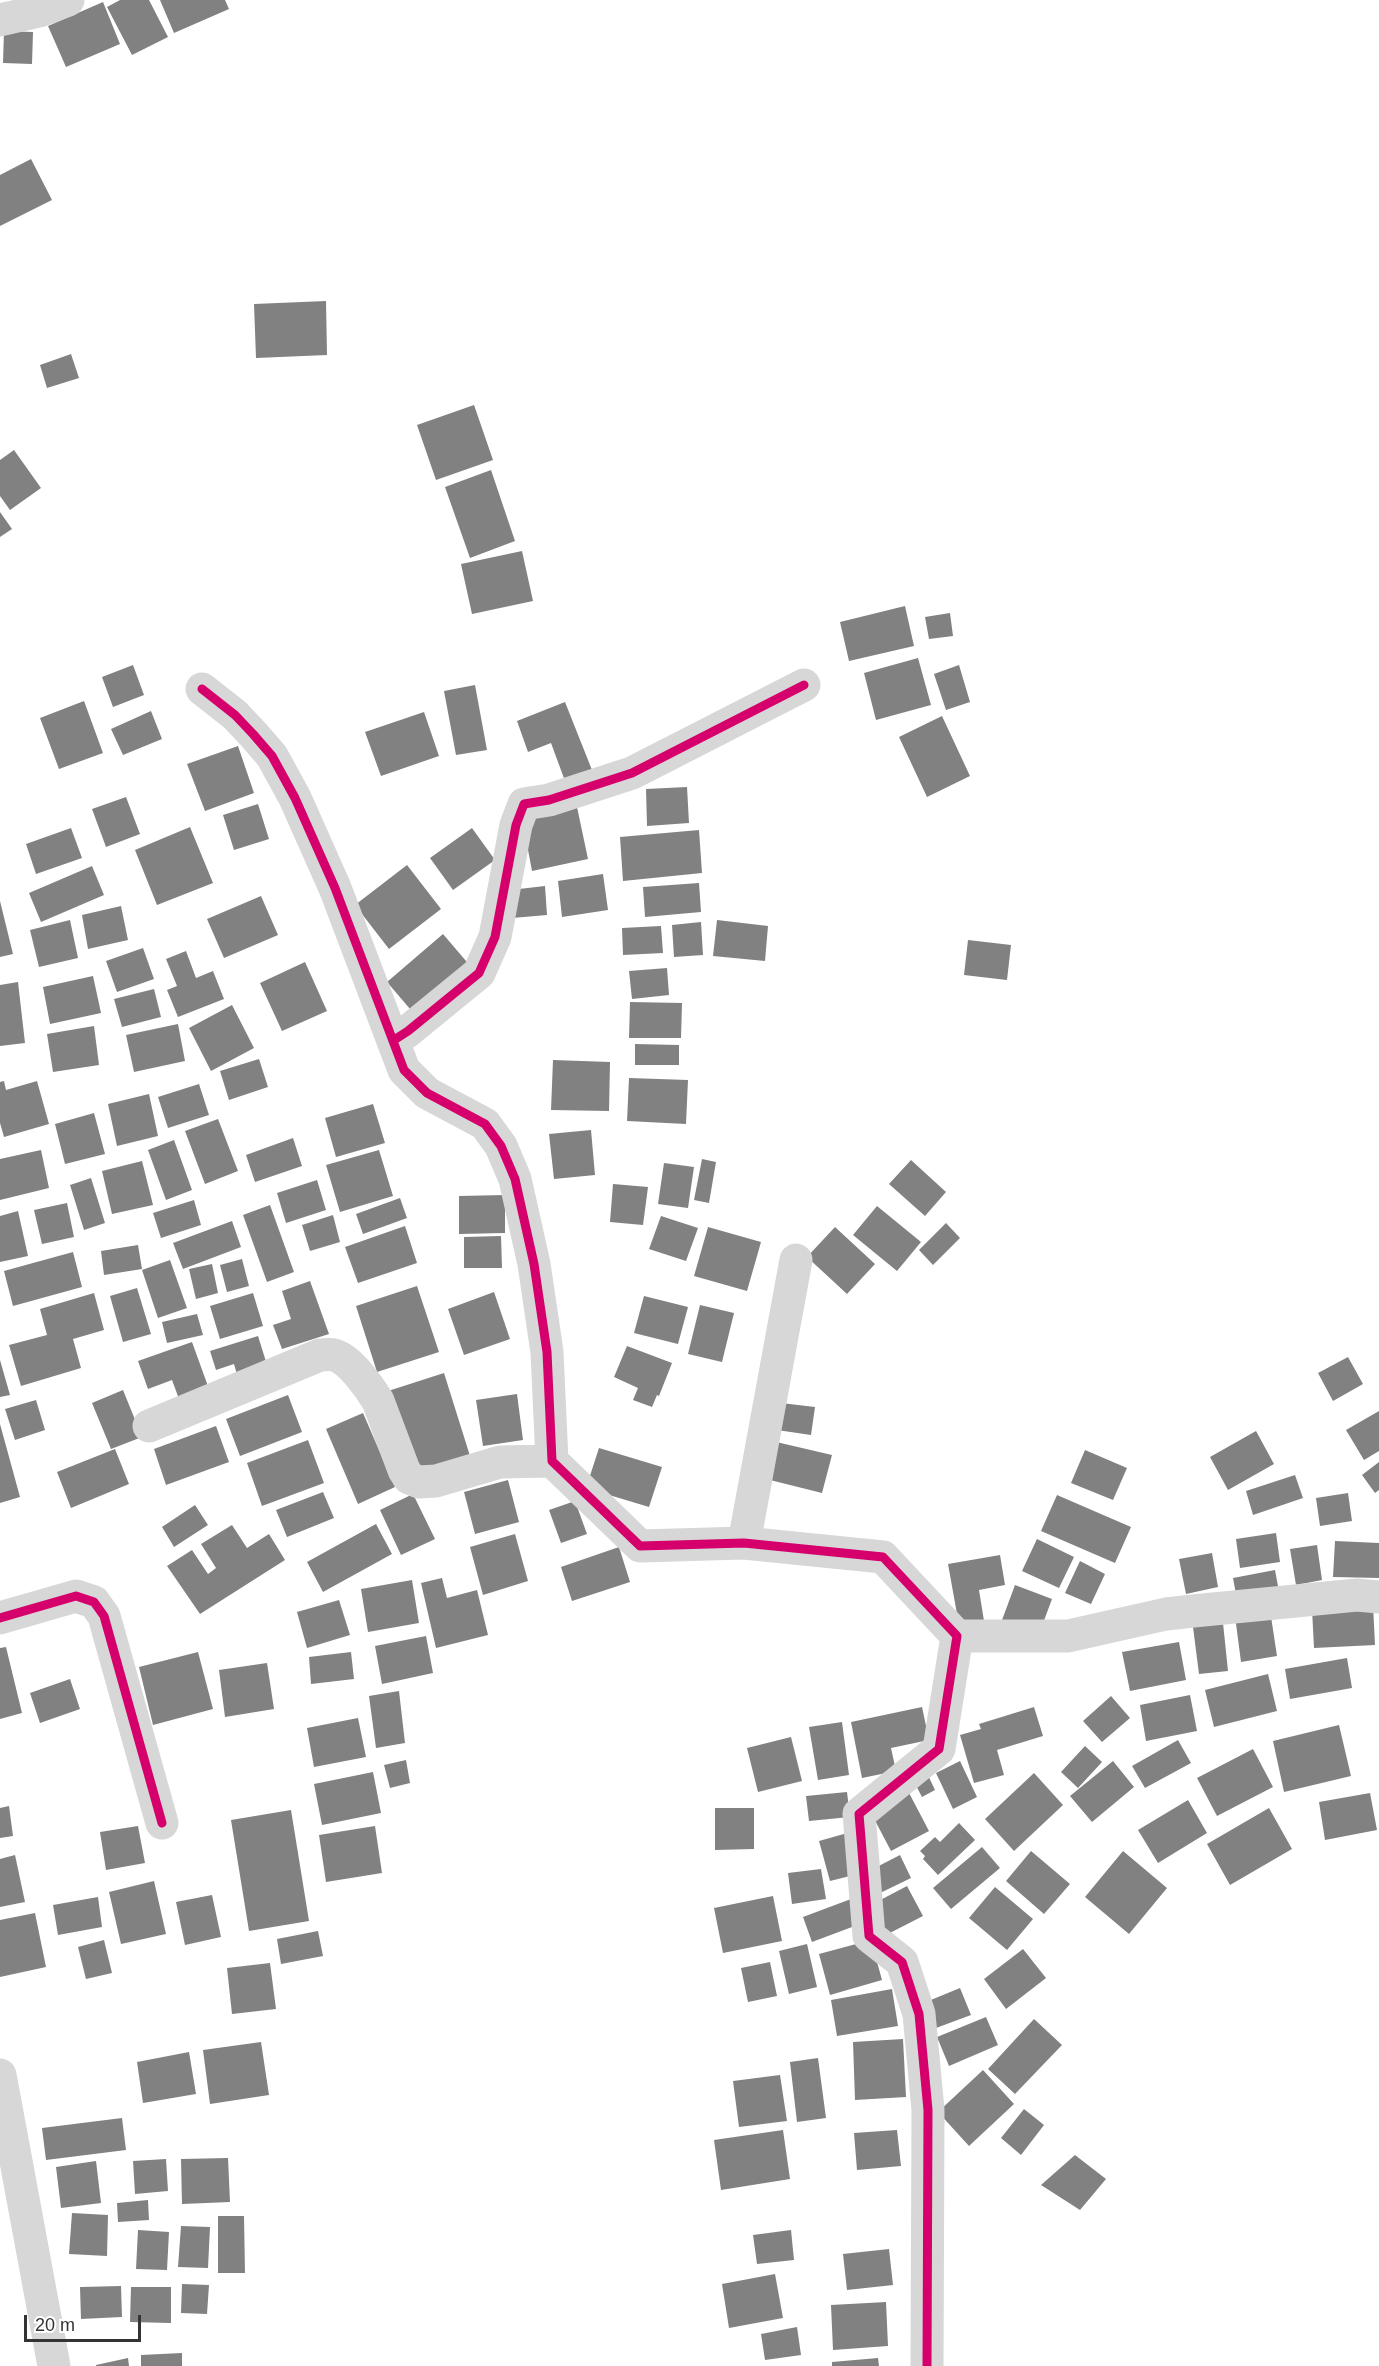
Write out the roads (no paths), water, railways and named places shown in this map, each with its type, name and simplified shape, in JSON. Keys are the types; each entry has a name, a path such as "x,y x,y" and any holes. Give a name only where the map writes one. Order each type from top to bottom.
{"street":[{"path":"0,21 39,11 68,0"},
{"path":"394,1040 479,973 495,937 516,825 524,804 549,800 632,772 804,685"},
{"path":"202,689 235,715 272,756 295,798 334,888 404,1070 427,1093 485,1124 501,1146 514,1179 534,1264 548,1352 552,1461 640,1546 744,1543 883,1557 957,1636 1068,1636 1166,1614 1357,1595 1379,1598"},
{"path":"744,1543 796,1260"},
{"path":"149,1426 320,1355 333,1354 342,1359 365,1382 378,1401 409,1478 419,1482 436,1481 500,1462 552,1461"},
{"path":"0,1618 75,1596 94,1602 104,1616 162,1823"},
{"path":"927,2366 928,2110 919,2014 902,1962 869,1936 858,1814 939,1749 957,1636"},
{"path":"0,2075 54,2366"}]}
